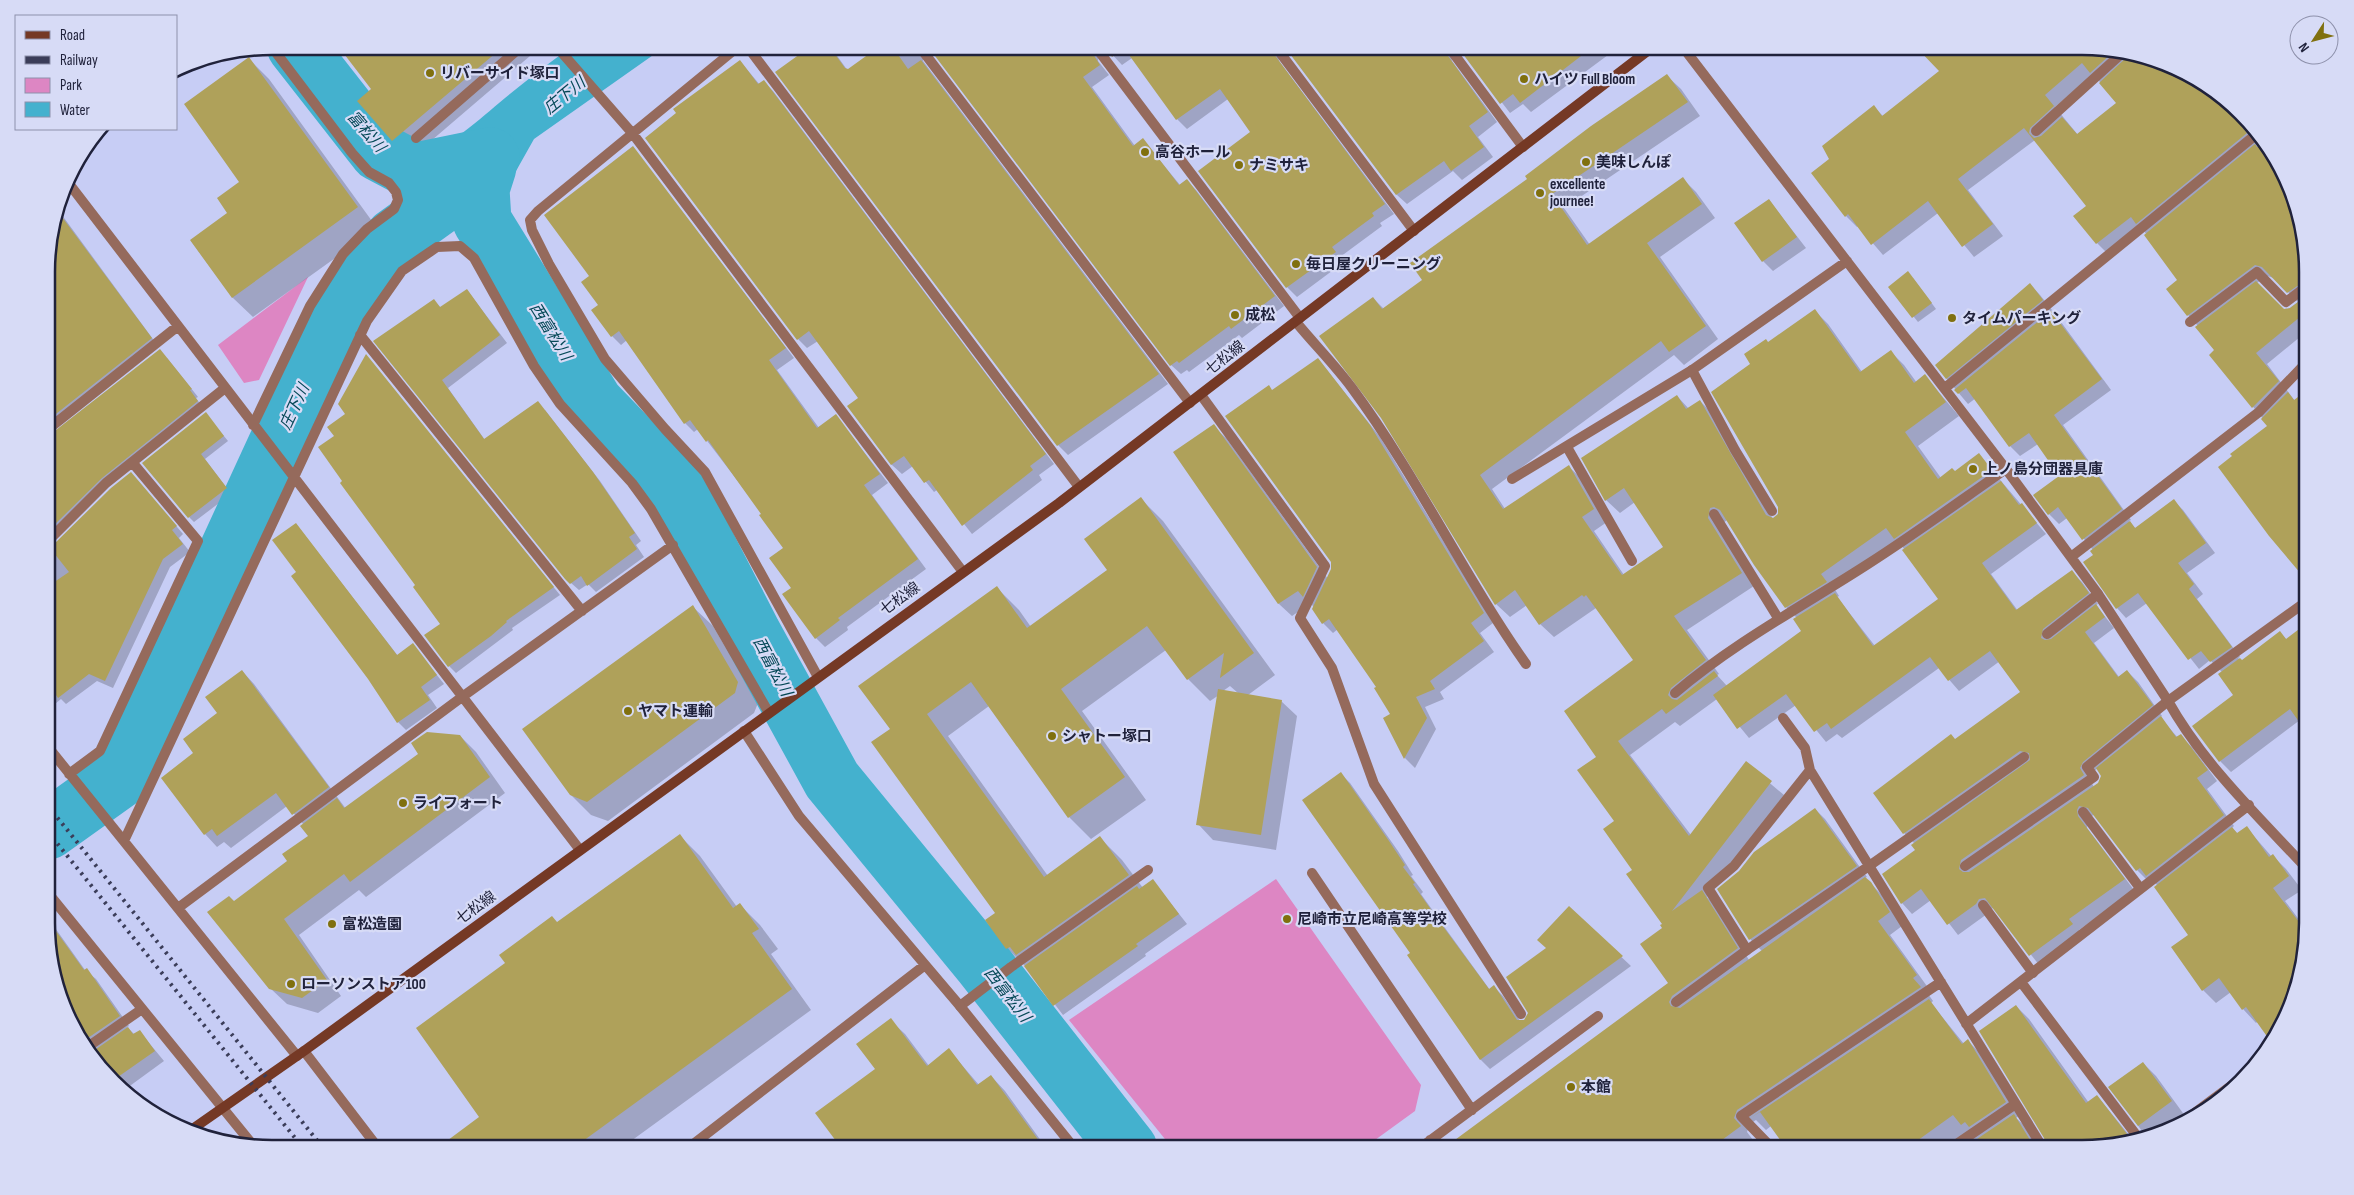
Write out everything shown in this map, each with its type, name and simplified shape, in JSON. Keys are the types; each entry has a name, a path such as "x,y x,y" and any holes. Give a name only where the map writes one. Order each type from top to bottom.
{"street":[{"path":"256,429 310,306 343,254 367,229 394,209 398,200 396,192 389,183 369,172 352,153 278,55"},
{"path":"416,138 512,55"},
{"path":"564,55 633,134 963,572"},
{"path":"728,55 538,211 530,220 532,230 549,264 606,360 705,472 818,677"},
{"path":"754,55 1079,488"},
{"path":"926,55 1190,403"},
{"path":"1102,55 1298,320 1356,395 1422,495 1503,631 1526,664"},
{"path":"1282,55 1414,231"},
{"path":"1455,55 1523,147"},
{"name":"七松線","path":"197,1126 301,1053 1079,488 1523,147 1639,55"},
{"path":"1689,55 2006,469 2098,594 2193,740 2299,860"},
{"path":"2036,131 2117,58"},
{"path":"1944,388 2253,138"},
{"path":"72,188 580,850"},
{"path":"124,841 360,335 383,295 402,271 437,248 460,246 474,258 534,366 560,404 632,482 673,545 772,711"},
{"path":"1512,479 1692,370 1847,261"},
{"path":"2190,322 2257,272 2286,302 2299,292"},
{"path":"55,424 111,382 178,326"},
{"path":"360,335 582,611"},
{"path":"1692,370 1735,450 1772,511"},
{"path":"2071,558 2259,412 2299,370"},
{"path":"55,534 106,484 225,388"},
{"path":"1201,395 1325,566 1300,618 1332,668 1374,784 1521,1014"},
{"path":"1567,447 1632,561"},
{"path":"73,778 100,751 198,541 132,462"},
{"path":"1675,693 1704,669 1778,618 1869,564 2006,469"},
{"path":"1714,514 1778,618"},
{"path":"178,908 462,697 673,545"},
{"path":"2047,634 2098,594"},
{"path":"1965,866 2094,777 2087,767 2168,701 2299,607"},
{"path":"1783,718 1805,748 1810,770 2037,1140"},
{"path":"744,731 799,816 960,1006 1069,1140"},
{"path":"55,756 178,908 372,1140"},
{"path":"1676,1002 1746,950 2024,757"},
{"path":"1746,950 1708,888 1734,866 1810,770"},
{"path":"1966,1024 2249,805"},
{"path":"2083,812 2140,888"},
{"path":"960,1006 1011,966 1148,870"},
{"path":"1312,874 1472,1110"},
{"path":"55,902 248,1139"},
{"path":"1983,906 2033,973"},
{"path":"699,1140 925,965"},
{"path":"1764,1140 1741,1116 1941,982"},
{"path":"2021,982 2135,1134"},
{"path":"92,1044 142,1009"},
{"path":"1438,1140 1472,1110 1598,1016"},
{"path":"1962,1140 2014,1104"}],"green space":[{"path":"308,277 259,380 244,383 218,345"},
{"path":"1276,879 1421,1085 1415,1111 1375,1140 1166,1140 1069,1020"}],"water":[{"path":"561,55 653,55 534,139 507,187 511,230 485,249 467,222 436,225 416,202 413,175 415,154 428,151 452,140"}],"building":[{"name":"リバーサイド塚口","path":"345,55 493,55 392,141 357,101 371,89"},
{"path":"799,55 836,55 845,68 848,69 867,55 898,55 908,69 921,60 1159,374 1057,446 775,72"},
{"path":"934,55 1094,55 1100,65 1083,77 1133,146 1143,138 1179,185 1187,179 1275,296 1231,329 1229,326 1179,363 1177,361 1170,366"},
{"path":"1129,55 1275,55 1385,204 1372,213 1374,216 1332,247 1336,252 1286,288 1198,171 1250,132 1220,89 1176,120"},
{"path":"1291,55 1447,55 1488,112 1469,126 1484,147 1451,171 1444,161 1396,195"},
{"path":"1464,55 1582,55 1520,103 1513,94 1500,104"},
{"path":"1924,55 2096,55 2108,57 2090,73 2082,63 2045,95 2054,106 2030,128 2029,133 2034,138 2041,136 2062,117 2077,134 2116,103 2099,83 2125,59 2152,67 2190,84 2225,109 2247,133 2136,224 2131,217 2096,244 2073,216 2086,206 2024,128 1958,179 1993,224 1962,247 1928,201 1871,245 1848,214 1845,217 1811,173 1829,159 1822,146 1874,105 1882,116 1939,71"},
{"path":"249,57 358,207 232,298 190,240 227,213 217,198 239,182 184,104"},
{"path":"740,60 758,84 764,80 1046,454 1030,466 1033,470 962,526 929,480 924,483 904,456 891,465 847,406 858,398 809,331 797,340 645,138 676,113 673,109"},
{"path":"1667,74 1688,102 1552,194 1587,245 1683,177 1702,204 1647,243 1706,326 1669,352 1661,341 1480,475 1503,509 1569,465 1594,509 1582,517 1622,575 1663,547 1624,488 1605,501 1581,458 1677,395 1686,409 1700,400 1766,515 1773,518 1778,514 1778,507 1711,392 1750,364 1744,354 1766,339 1768,342 1815,309 1860,372 1891,350 1914,383 1925,374 1946,402 1905,432 1938,479 1952,468 1955,471 1979,453 1992,470 1894,539 1886,528 1821,574 1827,582 1785,608 1754,565 1720,510 1714,507 1710,508 1708,518 1742,573 1674,616 1706,660 1671,688 1668,695 1672,699 1677,700 1714,671 1718,676 1666,714 1662,709 1618,741 1689,836 1746,761 1772,781 1672,911 1702,890 1738,948 1672,996 1669,1002 1671,1006 1680,1008 1865,877 1871,882 1890,912 1878,921 1917,975 1913,978 1921,987 1737,1110 1734,1118 1741,1126 1722,1140 1455,1140 1668,983 1640,944 1662,928 1660,925 1662,924 1626,874 1632,870 1603,829 1614,821 1577,770 1596,757 1564,711 1633,660 1586,595 1584,597 1582,595 1539,625 1515,590 1495,605 1381,418 1319,336 1373,297 1382,309 1422,280 1410,263 1527,179 1525,176 1591,126"},
{"path":"2255,144 2262,151 2277,176 2292,216 2299,258 2299,285 2287,293 2262,267 2255,265 2187,316 2166,289 2177,280 2144,235"},
{"path":"633,146 786,348 769,360 817,428 836,414 880,474 864,485 918,559 838,618 840,620 815,639 782,594 791,588 769,558 783,548 708,440 706,442 690,420 684,424 619,331 611,337 591,310 598,305 581,282 589,276 544,215"},
{"path":"1769,199 1797,237 1762,262 1734,223"},
{"path":"62,217 152,338 55,415 55,258"},
{"path":"1908,271 1932,303 1912,318 1888,287"},
{"path":"2256,281 2284,309 2290,308 2299,301 2299,318 2256,353 2279,381 2252,408 2209,355 2214,350 2195,327"},
{"path":"2030,283 2043,300 1946,379 1935,365"},
{"path":"467,289 500,335 442,380 484,439 538,401 593,472 635,533 629,537 637,549 587,586 581,576 570,584 565,579 373,341 434,299 440,307"},
{"path":"2051,311 2102,379 2054,415 2122,509 2082,540 2058,507 2048,515 2033,495 2059,476 2029,433 2009,447 1966,388 1958,394 1954,390"},
{"path":"160,349 192,389 190,390 198,401 102,478 55,524 55,431"},
{"path":"366,354 554,587 506,621 491,636 448,667 424,635 440,624 413,587 415,585 340,483 342,481 318,447 334,436 327,427 345,414 338,404"},
{"path":"1318,358 1370,425 1484,613 1471,623 1484,641 1430,681 1435,689 1416,697 1427,718 1404,759 1383,718 1390,714 1374,688 1376,687 1329,619 1322,624 1312,609 1331,569 1331,562 1225,416 1269,385 1272,390"},
{"path":"2288,392 2294,400 2299,396 2299,572 2269,536 2218,467 2232,456 2230,454 2267,426 2261,419"},
{"path":"206,412 224,436 201,454 227,488 188,518 142,463"},
{"path":"1214,424 1317,567 1303,597 1298,591 1278,604 1173,452"},
{"path":"131,472 177,526 172,530 183,544 163,559 105,681 89,674 58,698 55,694 55,582 69,572 55,554 55,543 111,488"},
{"path":"2001,481 2019,505 2022,503 2037,523 1982,563 2016,610 2072,570 2089,593 2043,629 2041,638 2045,640 2051,639 2096,604 2105,617 2085,632 2118,677 2127,670 2153,705 2083,762 2080,768 2084,775 1961,860 1959,869 1963,872 1969,872 2098,783 2101,776 2096,768 2161,716 2176,737 2181,734 2208,770 2197,778 2224,815 2146,876 2140,868 2136,871 2088,808 2079,806 2077,810 2078,816 2125,879 2069,919 2073,924 2029,956 1985,898 1979,899 1976,904 1947,925 1921,889 1901,904 1882,874 1915,850 1911,845 2030,760 2029,753 2020,751 1903,834 1873,793 1951,734 1955,739 2020,692 1990,651 1948,681 1930,657 1831,729 1827,723 1814,732 1786,694 1737,729 1713,695 1801,631 1793,619 1835,593 1873,646 1938,599 1902,550"},
{"path":"1141,497 1254,653 1220,678 1224,653 1187,680 1147,626 1061,689 1125,777 1068,818 971,682 927,714 1044,877 1100,836 1129,875 1016,955 1010,947 1006,949 985,920 995,913 871,742 890,729 858,686 997,586 1027,628 1107,570 1084,539"},
{"path":"2174,499 2206,543 2178,563 2194,584 2189,589 2232,647 2210,662 2201,651 2188,660 2138,593 2116,609 2083,562 2093,555 2090,551 2130,521 2135,528"},
{"path":"296,523 397,655 413,643 437,675 421,687 430,700 397,723 368,679 291,576 296,572 272,540"},
{"name":"ヤマト運輸","path":"693,605 738,682 735,693 587,802 570,795 522,729"},
{"path":"2299,629 2299,722 2290,709 2219,762 2192,726 2233,695 2218,674 2240,658 2242,660 2280,631 2286,639"},
{"path":"242,670 329,787 292,815 276,793 217,836 212,829 204,835 161,778 193,753 183,739 217,713 205,697"},
{"path":"1218,689 1282,700 1261,835 1196,825"},
{"path":"427,732 460,735 490,777 350,882 344,874 284,919 327,980 302,998 269,989 207,912 229,896 234,901 287,861 282,854 308,836 300,826 337,798 344,808 418,754 411,743"},
{"path":"1341,772 1405,865 1403,867 1415,883 1413,884 1439,921 1489,989 1494,985 1517,1020 1524,1020 1528,1013 1506,977 1546,948 1537,940 1569,906 1623,956 1480,1060 1407,955 1410,953 1302,800"},
{"path":"1815,808 1857,866 1749,940 1717,889 1739,871 1754,852"},
{"path":"2247,826 2269,857 2273,854 2289,876 2273,888 2299,922 2299,937 2292,979 2277,1019 2267,1036 2246,1007 2242,1010 2219,978 2202,991 2171,947 2188,935 2154,887 2232,827 2237,833"},
{"path":"680,834 733,908 740,903 759,929 752,933 792,989 584,1140 448,1140 479,1117 416,1028 505,963 499,955 552,916 557,922"},
{"path":"1153,879 1179,914 1136,944 1138,946 1053,1006 1024,966 1137,886 1139,889"},
{"path":"55,930 84,970 87,968 120,1016 88,1038 77,1019 62,979"},
{"path":"1929,999 1962,1044 1968,1039 2006,1102 1969,1127 1965,1122 1961,1125 1953,1115 1918,1140 1780,1140 1760,1112 1752,1117"},
{"path":"2016,1005 2086,1103 2097,1095 2127,1134 2096,1140 2045,1140 1979,1031"},
{"path":"891,1018 927,1066 949,1048 977,1085 991,1075 1038,1140 835,1140 815,1113 875,1069 856,1044"},
{"path":"128,1027 133,1034 140,1030 155,1051 119,1076 96,1049"},
{"path":"2143,1062 2172,1101 2138,1126 2108,1087"},
{"path":"2014,1114 2030,1140 1978,1140"}],"waterway":[{"name":"富松川","path":"303,55 379,152 417,172 490,157"},
{"name":"庄下川","path":"55,825 118,780 177,663 302,391 355,284 394,238 448,199 487,161"},
{"name":"西富松川","path":"487,167 480,189 482,221 594,403 678,490 752,634 832,780 983,964 1121,1140"},
{"path":"1099,1136 1111,1127"}],"railway":[{"path":"55,815 317,1140"},
{"path":"55,841 297,1140"}],"place":[{"name":"リバーサイド塚口","path":"430,73"},
{"name":"ハイツ Full Bloom","path":"1524,79"},
{"name":"高谷ホール","path":"1145,152"},
{"name":"美味しんぽ","path":"1586,162"},
{"name":"ナミサキ","path":"1239,165"},
{"name":"excellente journee!","path":"1540,193"},
{"name":"毎日屋クリーニング","path":"1296,264"},
{"name":"成松","path":"1235,315"},
{"name":"タイムパーキング","path":"1952,318"},
{"name":"上ノ島分団器具庫","path":"1973,469"},
{"name":"ヤマト運輸","path":"628,711"},
{"name":"シャトー塚口","path":"1052,736"},
{"name":"ライフォート","path":"403,803"},
{"name":"尼崎市立尼崎高等学校","path":"1287,919"},
{"name":"富松造園","path":"332,924"},
{"name":"ローソンストア100","path":"291,984"},
{"name":"本館","path":"1571,1087"}]}
